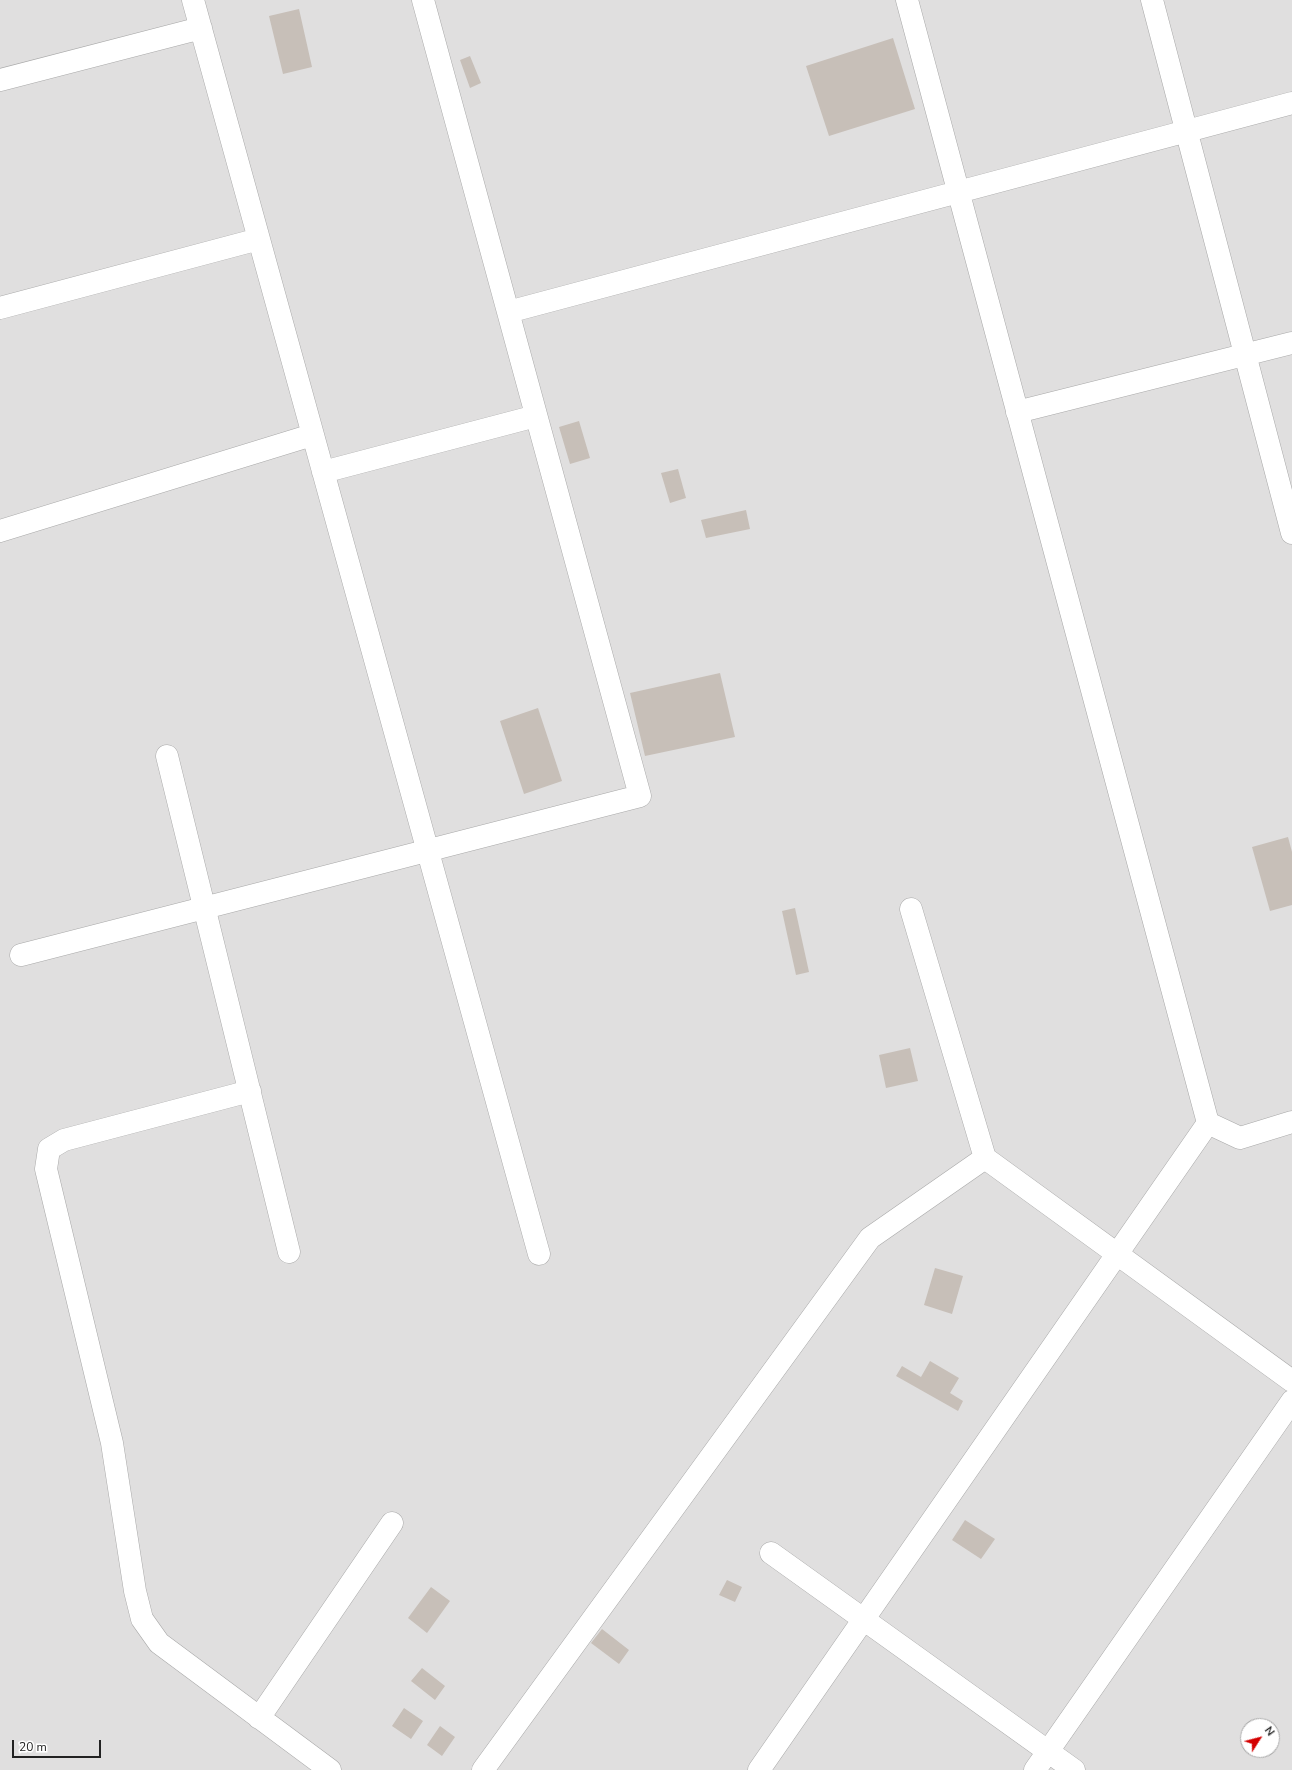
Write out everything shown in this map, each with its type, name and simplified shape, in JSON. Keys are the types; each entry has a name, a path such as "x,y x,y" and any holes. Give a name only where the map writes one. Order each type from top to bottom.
{"street":[{"path":"193,0 539,1254"},
{"path":"21,955 640,796 423,0"},
{"path":"759,1770 1208,1123 906,0"},
{"path":"1152,0 1292,533"},
{"path":"0,80 201,28"},
{"path":"508,312 1292,103"},
{"path":"0,308 259,239"},
{"path":"1017,412 1292,343"},
{"path":"323,472 536,416"},
{"path":"0,531 312,434"},
{"path":"167,756 289,1252"},
{"path":"911,909 985,1158 1292,1381"},
{"path":"250,1091 64,1140 49,1149 46,1169 112,1443 135,1591 142,1619 159,1643 330,1770"},
{"path":"1208,1123 1240,1138 1292,1122"},
{"path":"483,1770 870,1238 985,1158"},
{"path":"1035,1770 1292,1401"},
{"path":"259,1718 392,1523"},
{"path":"771,1553 1074,1770"}],"shaded area":[{"path":"0,0 1292,0 1292,1770 0,1770"}],"building":[{"path":"299,9 312,67 283,74 269,16"},
{"path":"893,38 915,109 829,136 806,66"},
{"path":"470,56 481,83 470,88 460,60"},
{"path":"579,421 590,458 570,464 559,427"},
{"path":"678,469 686,498 670,503 661,473"},
{"path":"746,510 750,529 706,538 701,520"},
{"path":"720,673 735,737 645,756 630,693"},
{"path":"538,708 562,781 524,794 500,721"},
{"path":"1288,837 1292,852 1292,905 1270,911 1252,847"},
{"path":"795,908 809,972 796,975 782,911"},
{"path":"910,1048 918,1081 886,1088 879,1055"},
{"path":"935,1268 963,1276 952,1314 924,1305"},
{"path":"930,1361 959,1378 950,1393 963,1401 958,1411 896,1376 902,1366 921,1377"},
{"path":"965,1520 995,1539 981,1559 952,1540"},
{"path":"727,1580 742,1587 735,1602 719,1595"},
{"path":"431,1587 450,1601 427,1633 408,1618"},
{"path":"602,1629 629,1650 619,1664 591,1643"},
{"path":"422,1668 445,1686 435,1700 411,1681"},
{"path":"404,1708 423,1721 411,1739 392,1726"},
{"path":"440,1726 455,1737 442,1756 427,1745"}]}
